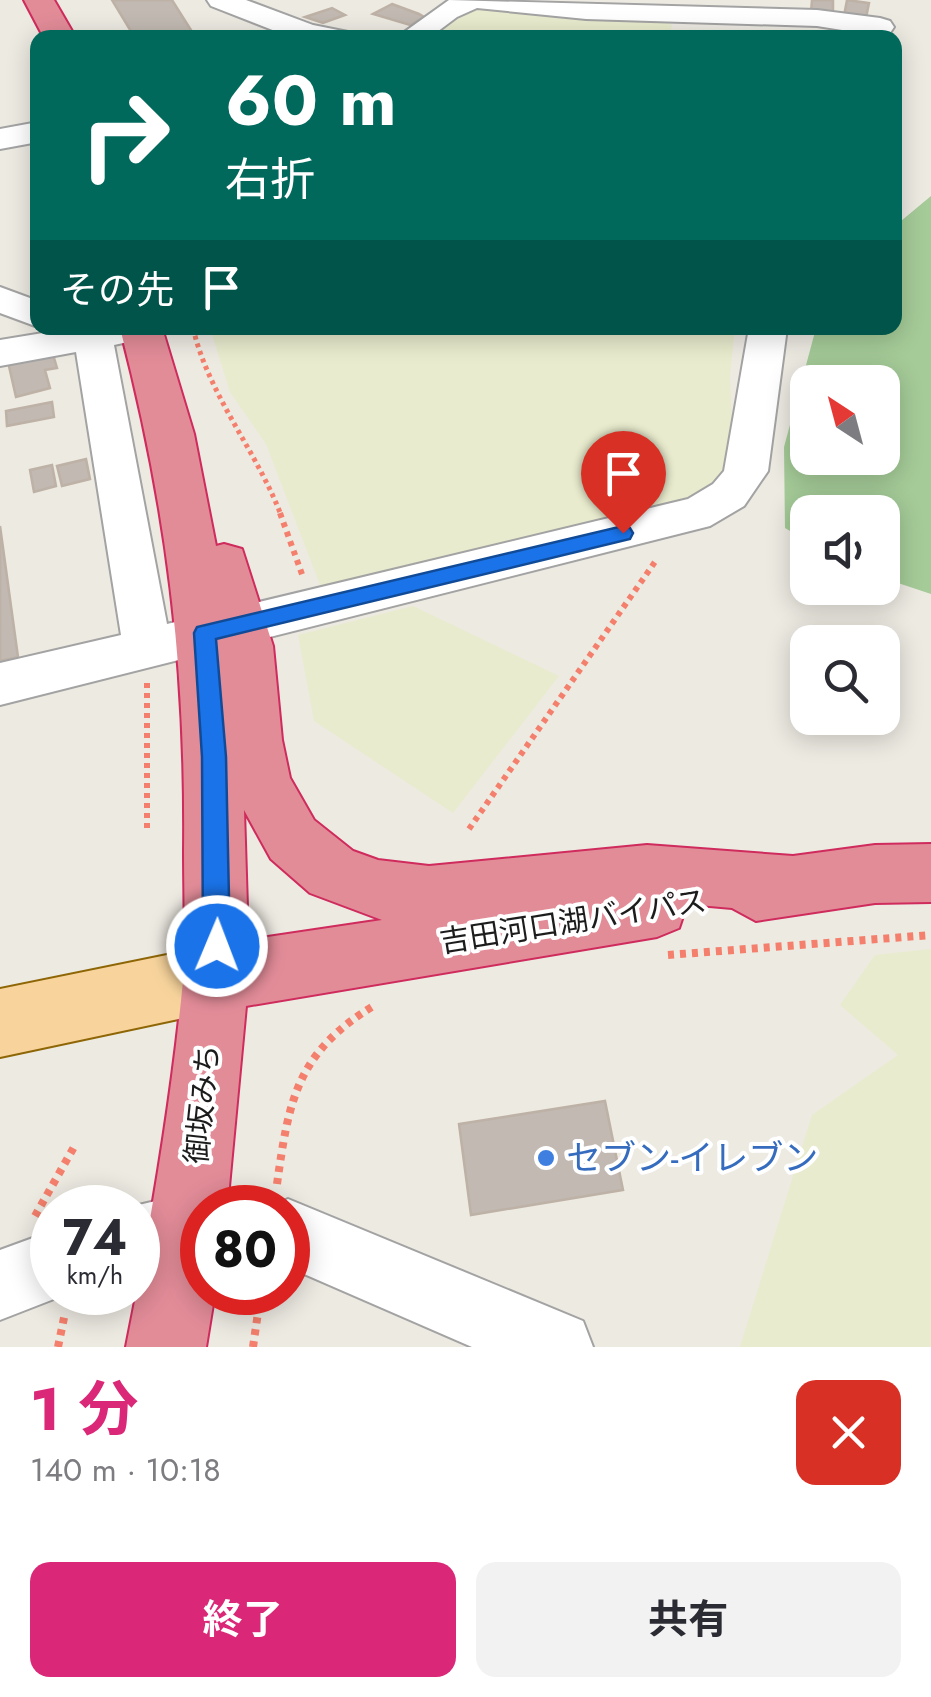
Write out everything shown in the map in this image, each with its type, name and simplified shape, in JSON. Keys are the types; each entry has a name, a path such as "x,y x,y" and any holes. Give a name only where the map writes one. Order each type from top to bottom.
{"highway":[{"path":"38,0 55,30"},
{"path":"141,335 172,434 183,497 220,552 223,628 261,782 278,821 326,869 351,883 394,894 435,898 649,873 791,885"},
{"name":"御坂みち","path":"166,1347 176,1228 216,978 214,757 223,628"},
{"name":"吉田河口湖バイパス","path":"216,978 791,885 876,874 931,873"}],"main road":[{"path":"0,1023 216,978"}],"street":[{"path":"222,0 299,30"},
{"path":"421,30 447,11 476,0 586,11 737,7 878,22"},
{"path":"0,139 30,133"},
{"path":"0,299 30,312"},
{"path":"0,353 65,335"},
{"path":"80,335 94,344 146,647"},
{"path":"0,684 685,519 718,504 739,487 749,452 767,335"},
{"path":"310,1224 557,1347"},
{"path":"0,1286 30,1274"}],"path":[{"path":"195,335 215,395 250,448 270,490 314,606"},
{"path":"469,828 685,519"},
{"path":"146,647 147,832"},
{"path":"653,958 931,935"},
{"path":"284,1185 289,1103 304,1063 351,1018 391,1001"},
{"path":"53,1185 74,1146"},
{"path":"58,1347 64,1315"},
{"path":"252,1347 257,1315"}],"green space":[{"path":"478,8 658,19 672,25 671,30 438,30"},
{"path":"931,196 931,594 900,584 900,495 790,495 790,531 785,528 784,447 790,425 790,475 900,475 900,365 806,365 814,335 902,335 902,220"},
{"path":"212,335 734,335 730,375 733,449 712,491 691,507 322,590 266,444 230,392"},
{"path":"413,606 559,676 453,813 314,721 298,635"},
{"path":"931,949 931,1347 740,1347 812,1115 898,1055 840,1005 875,955"}],"building":[{"path":"112,0 172,0 191,30 130,30"},
{"path":"812,0 833,0 833,14 811,12"},
{"path":"847,0 869,3 866,18 844,16"},
{"path":"392,4 424,17 410,25 373,14"},
{"path":"332,8 345,15 323,23 305,17"},
{"path":"52,351 57,368 45,370 50,388 16,397 8,362"},
{"path":"52,402 54,417 7,426 6,411"},
{"path":"86,459 90,479 62,486 57,466"},
{"path":"52,465 56,486 34,492 30,470"},
{"path":"0,526 18,657 0,661"},
{"path":"605,1101 623,1190 471,1215 459,1124"}],"place":[{"name":"セブン-イレブン","path":"546,1158"}],"route":[{"path":"217,946 214,757 205,633 623,533"}]}
